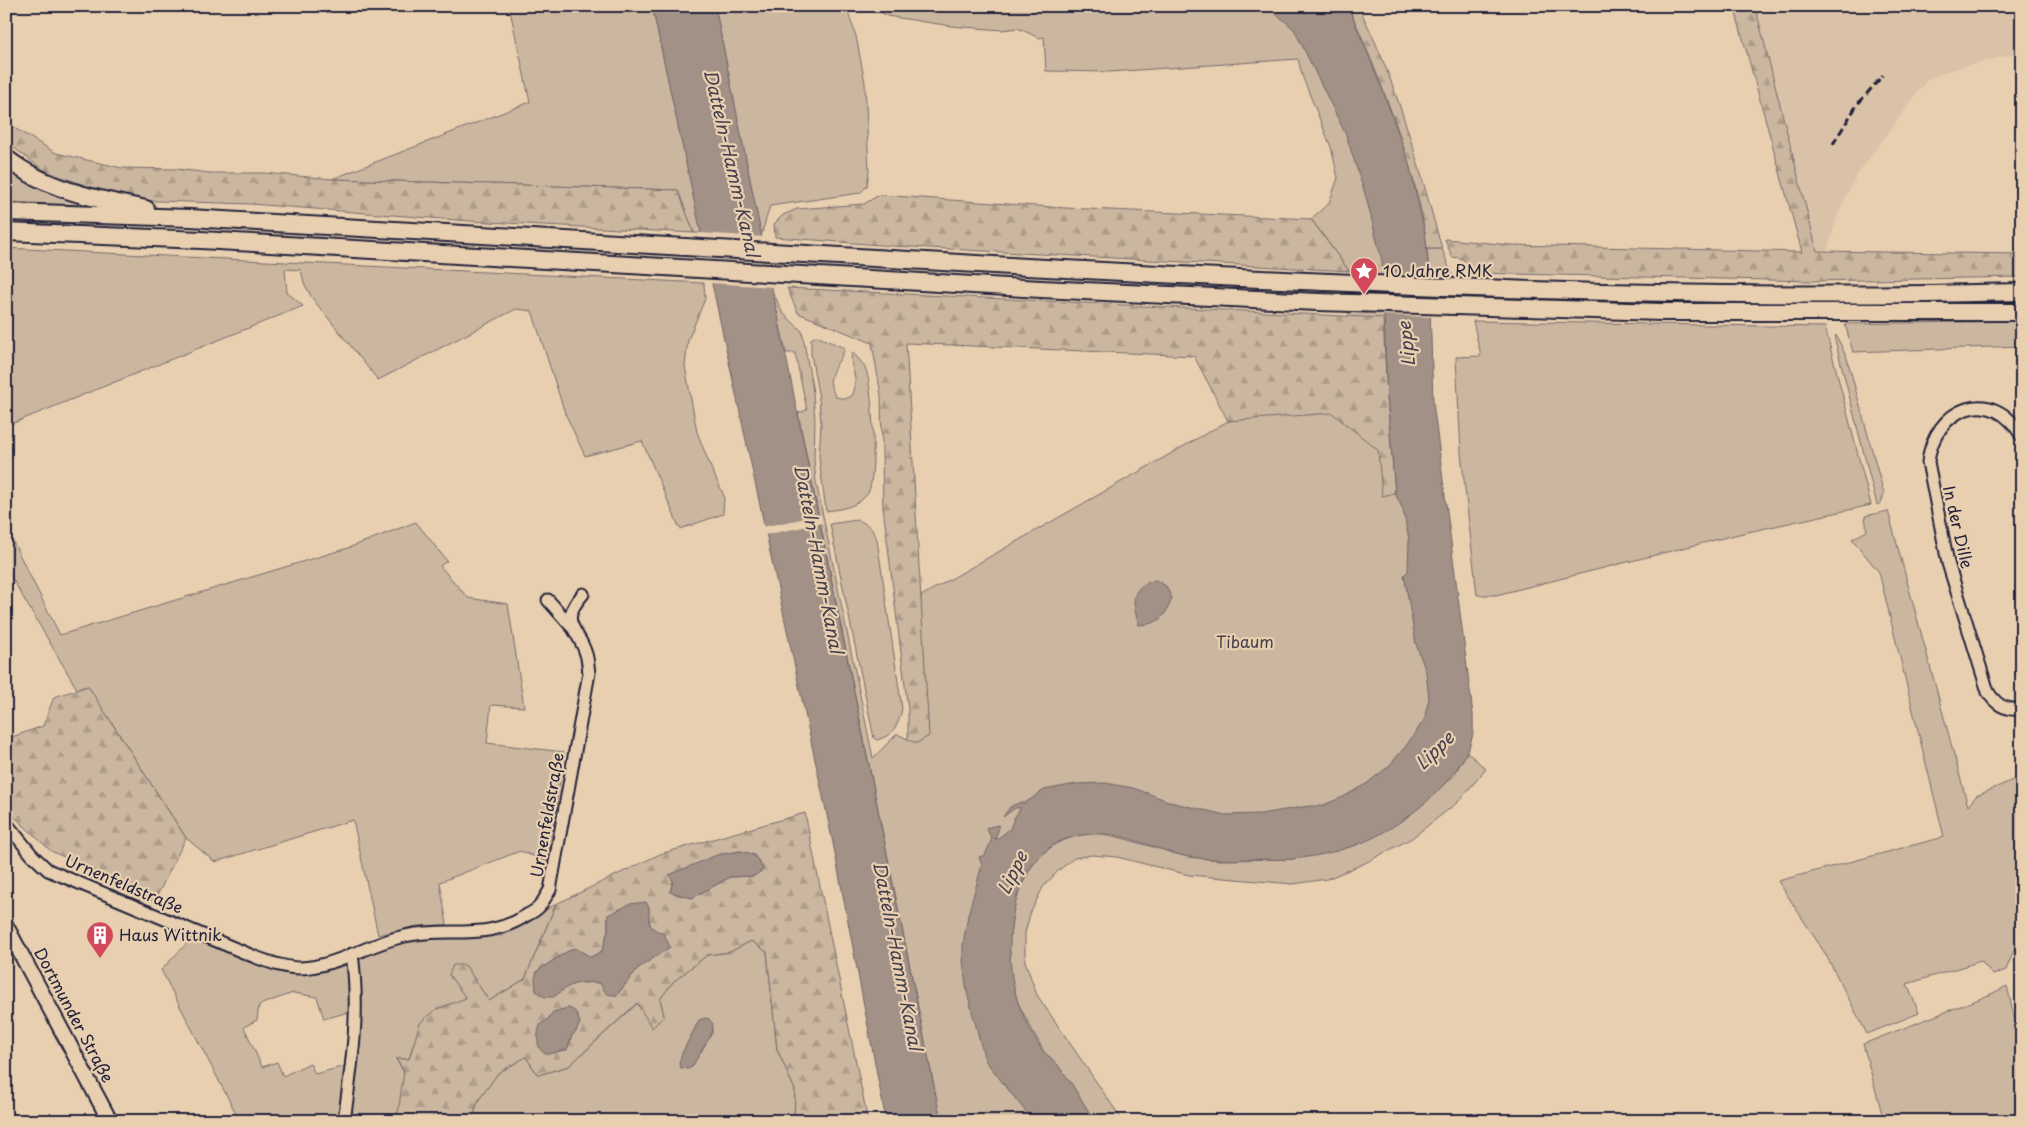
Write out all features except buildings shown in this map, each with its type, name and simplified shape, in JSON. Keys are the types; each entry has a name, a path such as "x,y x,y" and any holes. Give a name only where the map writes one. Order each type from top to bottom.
{"highway":[{"path":"6,158 64,190 110,202 190,218"},
{"path":"6,212 190,218 1318,283 1499,289 1812,295 2022,292"},
{"path":"6,232 201,240 812,276 1318,302 1662,312 2022,312"}],"main road":[{"name":"Dortmunder Straße","path":"6,926 110,1121"}],"street":[{"name":"In der Dille","path":"2022,437 2013,421 1999,411 1984,407 1966,409 1946,420 1939,429 1930,450 1928,462 1948,563 1988,692 1999,705 2011,709 2022,709"},
{"path":"571,626 571,613 576,602 583,594"},
{"name":"Urnenfeldstraße","path":"6,823 32,855 48,870 271,963 298,968 323,964 407,935 438,932 473,933 492,930 521,919 539,908 550,890 589,674 586,653 571,626 548,600"},
{"path":"344,1121 355,1043 356,1016 352,954"}],"shaded area":[{"path":"1754,6 2022,6 2022,52 1947,71 1927,80 1856,176 1838,213 1827,252 1817,251"}],"green space":[{"path":"509,6 652,6 702,233 694,233 677,190 332,179 530,102"},
{"path":"715,6 846,6 856,36 865,83 869,171 867,186 860,193 770,206 761,236"},
{"name":"Tibaum","path":"870,6 1267,6 1278,16 1313,6 1366,114 1449,710 1352,821 1058,817 987,936 1063,1121 941,1121 798,413 807,410 795,353 786,353 774,299 776,298 782,312 802,331 813,392 816,482 873,758 897,734 910,740 921,596 1228,421 1236,420 1348,320 1349,312 1368,313 1365,272 1349,271 1311,219 1329,203 1338,178 1331,147 1303,78 1298,59 1109,72 1046,71 1044,37 1039,38 1018,28 1002,30 951,26 887,16"},
{"path":"1348,6 1358,6 1396,94 1442,249 1427,249 1418,198 1404,148 1377,74"},
{"path":"1734,6 1755,6 1817,251 2022,254 2022,277 1810,281 1472,273 1469,263 1460,258 1452,257 1445,239 1511,245 1802,252"},
{"path":"6,123 56,153 122,168 176,169 210,173 264,173 332,179 678,190 694,233 469,221 251,204 127,200 45,171 6,142"},
{"path":"6,164 108,206 6,203"},
{"path":"879,195 1065,208 1311,219 1349,271 893,246 775,237 774,224 783,215 797,209 864,204"},
{"path":"6,248 704,283 705,299 688,340 685,366 697,432 724,496 723,514 680,529 642,441 585,456 565,413 532,311 516,309 378,380 312,298 304,283 301,270 285,269 287,292 303,306 6,426"},
{"path":"1427,249 1442,249 1452,275 1429,274"},
{"path":"787,288 1383,318 1395,493 1382,496 1378,450 1332,413 1228,421 1194,356 906,343 929,736 917,743 908,740 908,710 883,507 881,395 872,343 798,313"},
{"path":"1473,321 1825,327 1871,505 1739,534 1496,595 1477,595 1461,453 1456,357 1481,356"},
{"path":"2022,321 2022,346 1853,352 1845,324"},
{"path":"1836,335 1847,358 1884,494 1881,503 1877,505 1835,340"},
{"path":"816,336 845,348 831,377 832,389 836,397 845,399 852,396 855,378 851,358 852,352 866,370 871,394 873,452 871,484 868,493 855,504 826,511 819,458 821,423 819,399 811,354 811,339"},
{"path":"1888,511 1968,806 1976,796 2022,776 2022,930 2006,970 1993,975 1981,961 1907,984 1919,1013 1867,1034 1826,955 1778,881 1944,837 1879,572 1852,539 1867,531 1865,516"},
{"path":"857,520 870,527 877,540 902,709 894,729 887,736 877,740 874,738 830,524"},
{"path":"416,522 447,561 440,566 468,598 508,604 524,707 491,705 487,743 564,752 548,862 520,851 440,882 447,925 417,926 378,935 353,820 215,862 186,838 88,686 77,689 6,568 6,528 60,635 348,548"},
{"path":"88,686 186,838 154,902 134,889 51,851 6,809 6,739 43,726 54,697"},
{"path":"1467,752 1486,769 1458,802 1412,838 1363,864 1327,879 1293,884 1189,875 1117,857 1092,855 1074,858 1058,871 1043,887 1030,914 1025,933 1025,961 1037,995 1123,1121 1095,1121 1056,1063 1044,1052 1018,1003 1011,976 1009,943 1013,912 1020,889 1030,869 1041,855 1057,843 1076,836 1098,833 1188,857 1219,860 1292,859 1325,853 1357,845 1453,777"},
{"path":"805,813 868,1121 794,1121 795,1090 777,1049 767,952 751,941 730,952 707,955 673,982 660,999 664,1016 652,1028 637,1003 569,1066 538,1075 526,1057 498,1073 478,1101 472,1121 383,1121 398,1113 404,1071 396,1059 409,1059 420,1023 437,1009 466,998 449,975 453,965 465,965 489,1001 525,979 556,904 660,854","holes":["740,851 755,855 754,876 730,877 692,898 670,892 673,881 697,865 720,855","649,907 649,921 653,930 670,947 637,969 617,995 600,983 584,982 568,985 537,971 575,948 591,957 602,951 608,931 608,915","568,1008 580,1023 572,1035 566,1050 554,1052 540,1025 553,1012"]},
{"path":"556,904 525,979 489,1001 465,965 449,975 467,998 437,1009 414,1042 409,1059 396,1059 417,1095 398,1113 383,1121 347,1121 361,992 358,959 386,945 427,935 501,936"},
{"path":"193,937 292,974 349,965 353,1015 345,1013 324,1019 317,997 293,993 259,1005 257,1020 244,1027 262,1067 277,1062 283,1076 310,1063 315,1074 349,1065 341,1121 240,1121 161,970"},
{"path":"751,941 767,952 777,1049 795,1090 794,1121 472,1121 478,1101 498,1073 526,1057 538,1075 569,1066 638,1003 652,1028 664,1016 660,999 673,982 707,955 730,952"},
{"path":"2007,986 2015,1020 2022,1021 2022,1121 1884,1121 1863,1044 1989,995"}],"water":[{"name":"Datteln-Hamm-Kanal","path":"652,6 715,6 941,1121 886,1121 833,843"},
{"name":"Lippe","path":"1267,6 1348,6 1383,91 1408,160 1425,232 1429,272 1433,402 1473,714 1473,735 1466,755 1455,771 1425,803 1390,829 1341,850 1292,859 1228,860 1179,855 1132,839 1108,834 1096,834 1066,839 1057,843 1040,856 1028,873 1018,893 1013,915 1010,961 1013,983 1020,1007 1037,1042 1067,1077 1095,1121 1033,1121 985,1060 967,992 963,945 968,915 982,865 979,857 985,855 992,839 986,828 998,825 999,828 995,839 997,839 1010,829 1014,818 1021,808 1015,808 1003,817 1010,807 1018,803 1025,803 1044,790 1076,784 1105,783 1133,788 1174,803 1225,815 1261,814 1309,806 1321,806 1343,797 1366,784 1388,767 1406,746 1424,720 1429,698 1426,672 1416,644 1404,575 1408,571 1409,539 1403,510 1395,493 1387,397 1382,261 1366,197 1346,135 1294,29"},
{"path":"1156,580 1166,586 1172,598 1161,618 1152,623 1139,625 1134,603 1135,596 1141,586"},
{"path":"740,851 754,856 763,870 754,876 730,877 692,898 670,892 673,881 669,875 717,855"},
{"path":"646,902 649,907 649,923 656,930 664,934 670,947 637,969 617,995 606,993 600,983 575,984 554,997 545,997 536,991 535,979 537,971 575,948 591,957 602,951 608,931 608,915 630,904"},
{"path":"568,1008 575,1011 580,1023 572,1035 567,1050 547,1054 543,1052 538,1041 540,1025 553,1012"},
{"path":"709,1019 713,1024 712,1033 692,1067 688,1069 681,1068 679,1064 682,1053 699,1020"}],"pier":[{"path":"699,233 764,237 773,287 710,283"},
{"path":"1380,273 1432,275 1433,317 1381,315"},
{"path":"821,515 823,523 764,535 762,527"}],"railway":[{"path":"1833,144 1857,105 1883,75"}],"place":[{"name":"10 Jahre RMK","path":"1364,295"},
{"name":"Haus Wittnik","path":"100,959"}]}
